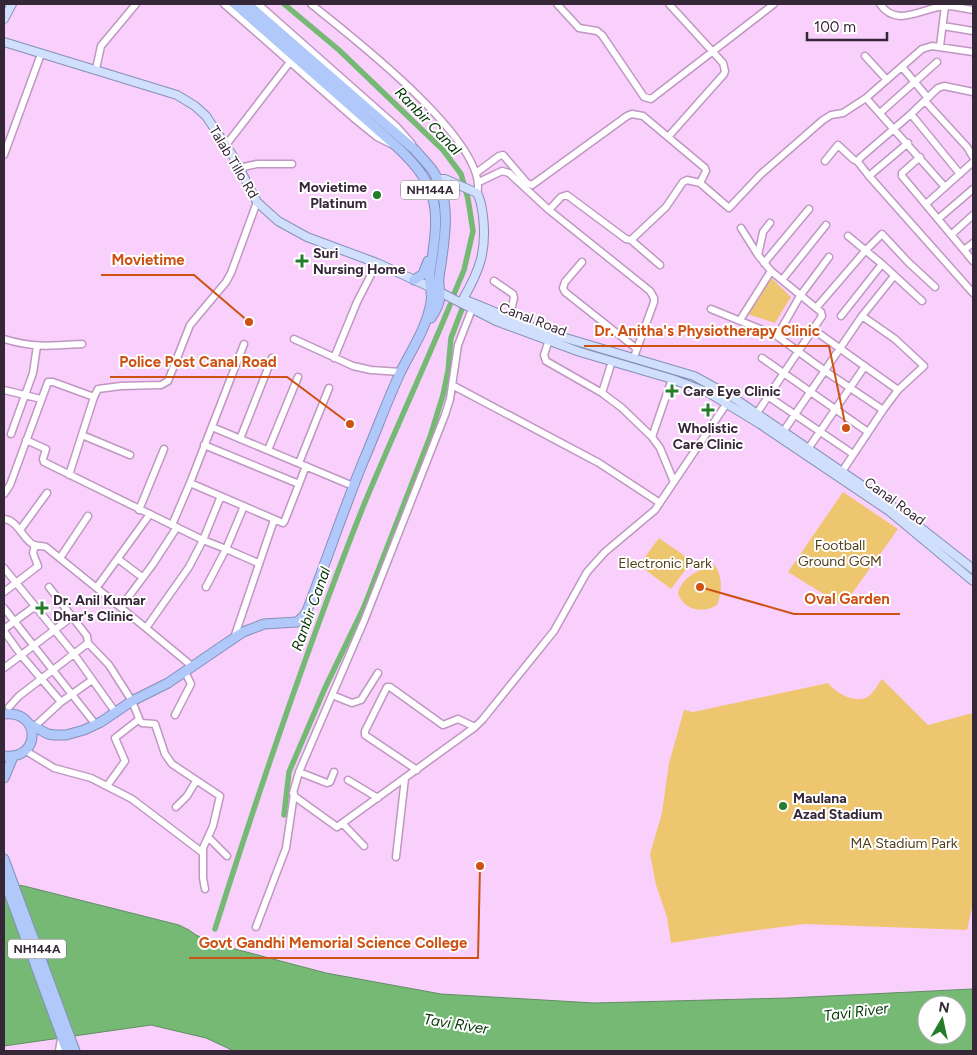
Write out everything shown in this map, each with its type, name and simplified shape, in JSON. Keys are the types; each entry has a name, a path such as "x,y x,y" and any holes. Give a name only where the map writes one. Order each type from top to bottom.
{"highway":[{"name":"NH144A","path":"6,708 11,713 19,715 32,726 48,734 74,734 96,725 132,701 189,674 243,632 264,624 297,622 303,617 353,486 401,372 427,319 436,289 445,213 437,179 415,150 368,116 235,4"},
{"name":"NH144A","path":"246,4 368,116 417,166 432,192 436,218 434,251 429,277 436,289"},
{"path":"414,280 423,274 434,251"},
{"path":"28,748 32,726"},
{"path":"4,778 8,757 28,748 48,734"},
{"name":"NH144A","path":"5,862 67,1051"},
{"name":"NH144A","path":"4,879 63,1035 75,1051"}],"main road":[{"path":"4,20 12,4"},
{"name":"Talab Tillo Rd","path":"4,42 178,95 206,116 226,145 257,202 267,213 289,228 307,237 377,263 436,289"},
{"path":"437,179 445,179 474,193"},
{"name":"Canal Road","path":"474,193 482,208 485,244 475,280 463,299 542,331 634,357 700,379 734,398 808,449 889,511 973,581"},
{"name":"Canal Road","path":"436,289 496,321 612,362 700,388 898,510 973,569"}],"street":[{"path":"96,69 101,46 136,4"},
{"path":"224,4 377,137 390,145 396,146"},
{"path":"258,4 396,126 408,138 415,150"},
{"path":"311,4 377,58 422,100 461,145 479,182"},
{"path":"557,4 579,28 602,35 644,97 648,99 654,98 774,4"},
{"path":"668,137 725,71 723,63 669,4"},
{"path":"880,4 888,12 898,16 911,15 945,6 973,10"},
{"path":"940,46 945,6"},
{"path":"942,26 973,31"},
{"path":"631,240 666,207 677,194 683,182 690,179 700,183 729,208 762,174 823,120 831,115 843,113 866,98 926,46 940,46 973,52"},
{"path":"4,155 41,54"},
{"path":"865,56 887,80"},
{"path":"226,145 290,62"},
{"path":"880,113 937,62"},
{"path":"902,67 915,81 973,157"},
{"path":"858,162 860,158 941,86 973,92"},
{"path":"866,98 908,143 945,187"},
{"path":"476,173 499,156 504,156 527,183 532,185 632,114 643,116 705,168 706,171 700,183"},
{"path":"910,114 960,174"},
{"path":"869,176 908,143"},
{"path":"825,161 838,145 858,162 973,292"},
{"path":"920,157 902,174 973,261"},
{"path":"926,204 973,162"},
{"path":"239,168 263,164 292,164"},
{"path":"474,193 479,182 499,172 505,171 509,173 549,210 650,291 654,302 634,357"},
{"path":"938,219 973,189"},
{"path":"549,210 561,197 567,196 626,239 631,240 660,265"},
{"path":"69,476 94,396 98,389 165,383 170,378 192,321 226,282 231,273 257,202"},
{"path":"764,263 810,209"},
{"path":"951,235 973,215"},
{"path":"758,255 764,229 770,223"},
{"path":"782,280 826,225"},
{"path":"741,228 758,255 771,271 821,312 822,316 757,413"},
{"path":"816,308 866,250 883,234 908,262 935,287"},
{"path":"848,236 922,301"},
{"path":"964,250 973,243"},
{"path":"777,336 800,296 829,257"},
{"path":"582,262 565,282 563,288 565,292 637,349"},
{"path":"334,358 357,302 377,263"},
{"path":"841,316 882,264"},
{"path":"740,320 771,271"},
{"path":"784,432 862,316 894,276"},
{"path":"494,281 513,294 514,298 509,319"},
{"path":"256,927 286,848 299,772 364,621 445,415 461,333 472,309"},
{"path":"711,309 777,336 883,410"},
{"path":"840,475 898,390 924,366 895,338 862,316"},
{"path":"814,330 898,390"},
{"path":"4,339 20,344 37,346 82,344"},
{"path":"294,339 334,358 361,368 401,372"},
{"path":"549,340 544,355 546,361 602,393 652,437 660,448 674,482"},
{"path":"121,607 153,564 174,526 244,344"},
{"path":"11,434 33,373 37,346"},
{"path":"240,439 272,358"},
{"path":"762,358 868,432"},
{"path":"602,393 612,362"},
{"path":"808,449 865,366"},
{"path":"268,450 298,377"},
{"path":"652,437 672,379"},
{"path":"4,494 47,384 51,381 94,396"},
{"path":"452,385 599,463 660,503"},
{"path":"299,463 329,388"},
{"path":"4,390 41,399"},
{"path":"769,397 853,454"},
{"path":"294,794 338,828 475,727 554,631 587,572 602,555 647,518 660,503 727,403"},
{"path":"212,426 353,486"},
{"path":"82,435 130,455"},
{"path":"26,440 46,449 43,462 69,476 203,540 258,563"},
{"path":"204,445 299,484"},
{"path":"139,510 164,448"},
{"path":"190,483 280,523 285,520 306,466"},
{"path":"20,530 47,493"},
{"path":"146,628 189,567 203,540 221,496"},
{"path":"206,587 226,548 244,506"},
{"path":"97,587 150,514"},
{"path":"60,558 88,516"},
{"path":"4,519 20,530 35,545 46,547 121,607 146,628 189,674 191,685 175,715"},
{"path":"234,638 274,520"},
{"path":"4,592 38,566 33,552 35,545"},
{"path":"118,559 142,577"},
{"path":"4,568 74,654 116,713"},
{"path":"49,587 87,636 88,643 108,665 132,701 137,716 142,723 154,724 167,758 175,767 220,797 213,826 203,846 205,889"},
{"path":"34,606 4,630 21,655 61,702"},
{"path":"4,608 96,725"},
{"path":"4,668 73,616"},
{"path":"6,708 41,678 88,643"},
{"path":"332,695 352,703 361,700 366,695 378,673"},
{"path":"32,726 92,680"},
{"path":"417,770 365,735 365,731 387,687 390,687 444,725 458,718 475,727"},
{"path":"107,786 125,761 115,738 137,716"},
{"path":"28,748 54,768 85,776 132,799 203,853"},
{"path":"299,772 329,783 334,772"},
{"path":"396,857 405,778"},
{"path":"176,806 187,796 196,780"},
{"path":"348,780 378,798"},
{"path":"343,824 364,846"},
{"path":"208,837 228,856"},
{"path":"58,1051 63,1035"}],"green space":[{"path":"767,274 791,297 775,323 744,313"},
{"name":"Football Ground GGM","path":"843,492 898,529 843,606 788,572"},
{"name":"Electronic Park","path":"659,538 692,561 671,589 639,565"},
{"path":"715,565 721,585 717,605 700,610 689,607 678,593 680,587 692,574"},
{"name":"MA Stadium Park","path":"882,679 928,725 973,713 973,903 967,930 805,924 671,943 667,917 656,885 650,854 662,813 669,763 684,710 693,712 828,683 841,694 858,699 869,696"}],"water":[{"name":"Tavi River","path":"4,883 24,886 179,925 216,944 326,973 441,994 594,1003 788,998 973,989 973,1051 234,1051 206,1038 151,1025 4,1046"}],"waterway":[{"name":"Ranbir Canal","path":"284,4 339,50 443,150 461,174 468,199 473,231 464,270 454,294"},
{"name":"Ranbir Canal","path":"215,929 267,769 323,611 363,507 450,305"},
{"name":"Ranbir Canal","path":"284,815 289,772 325,688 364,607 430,437 443,395 448,371 451,338 462,309"}],"place":[{"name":"Movietime Platinum","path":"377,195"},
{"name":"Suri Nursing Home","path":"302,261"},
{"name":"Movietime","path":"249,322"},
{"name":"Care Eye Clinic","path":"672,391"},
{"name":"Wholistic Care Clinic","path":"708,410"},
{"name":"Police Post Canal Road","path":"350,424"},
{"name":"Dr. Anitha's Physiotherapy Clinic","path":"846,428"},
{"name":"Oval Garden","path":"700,587"},
{"name":"Dr. Anil Kumar Dhar's Clinic","path":"42,608"},
{"name":"Maulana Azad Stadium","path":"783,806"},
{"name":"Govt Gandhi Memorial Science College","path":"480,866"}]}
